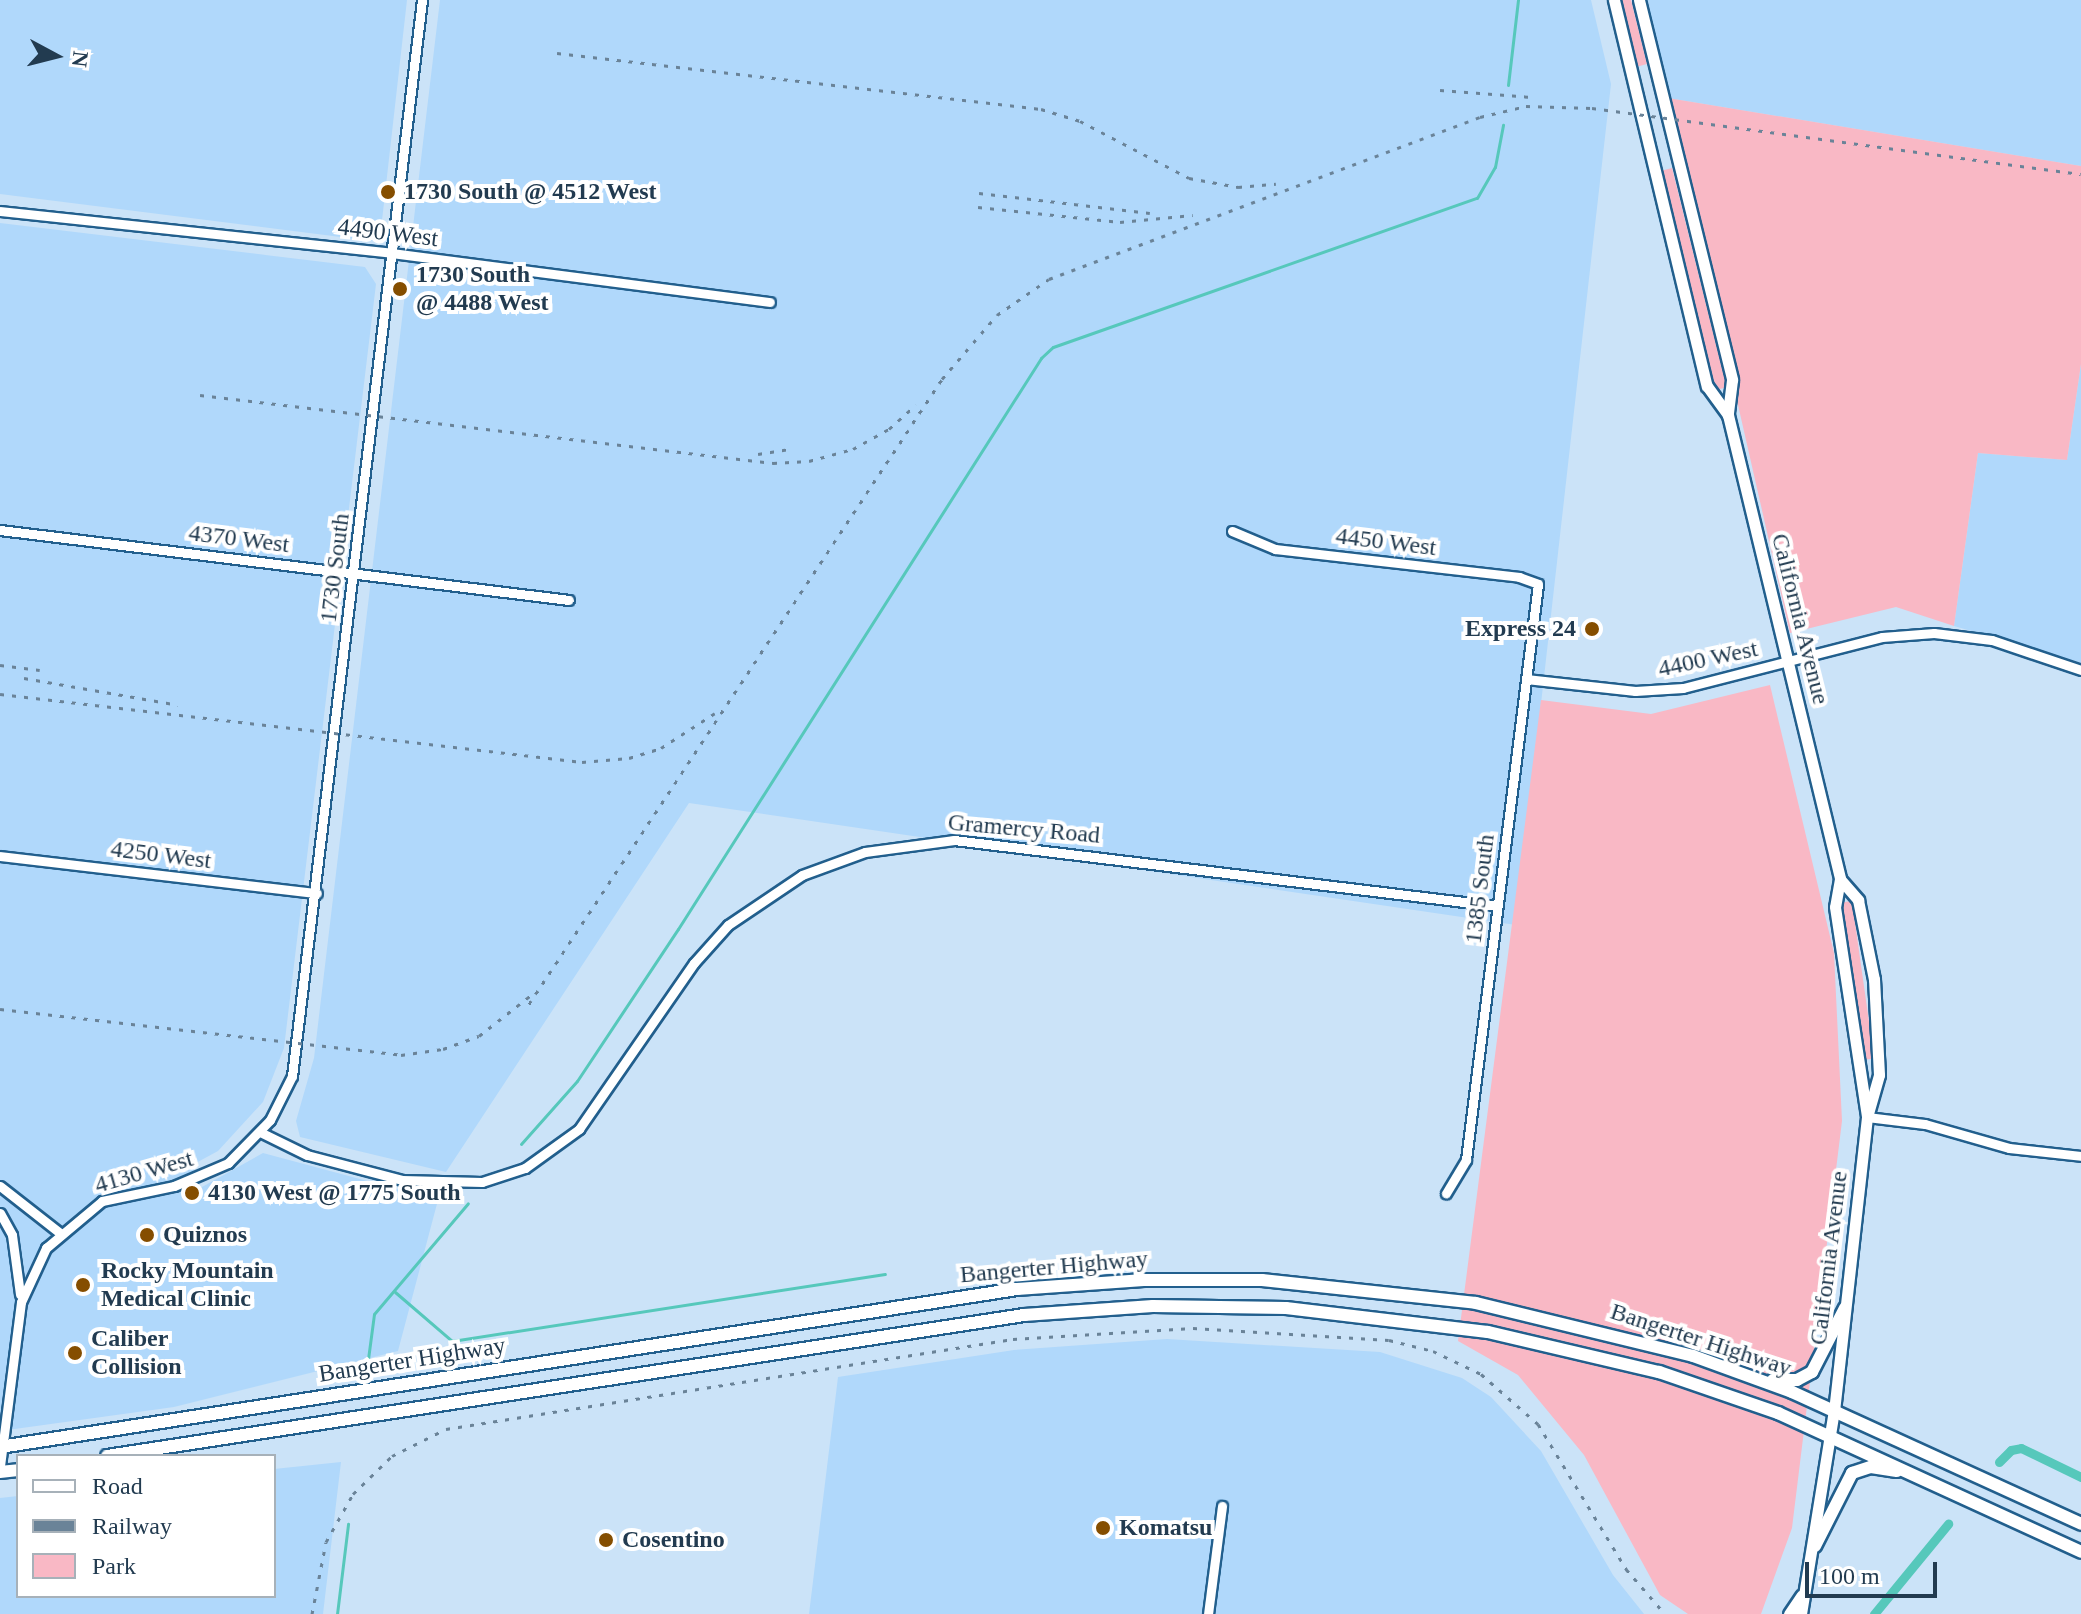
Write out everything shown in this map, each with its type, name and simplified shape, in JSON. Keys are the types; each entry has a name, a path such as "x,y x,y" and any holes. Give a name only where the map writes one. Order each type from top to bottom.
{"highway":[{"name":"Bangerter Highway","path":"1,1447 984,1293 1144,1280 1316,1283 1476,1303 1617,1334 1762,1380 2081,1524"},
{"name":"Bangerter Highway","path":"120,1454 984,1321 1153,1306 1334,1311 1520,1337 1673,1377 1830,1436 2081,1552"},
{"path":"1762,1380 1797,1380 1812,1372 1845,1308"},
{"path":"1815,1546 1852,1473 1871,1467 1912,1473"}],"main road":[{"name":"California Avenue","path":"1614,0 1707,386 1728,415"},
{"name":"California Avenue","path":"1639,0 1732,380 1728,415 1840,879 1835,907 1867,1117"},
{"name":"California Avenue","path":"1801,1614 1815,1546 1834,1410 1867,1117 1879,1075 1874,979 1858,900 1840,879"},
{"name":"California Avenue","path":"1789,1614 1804,1592"}],"street":[{"name":"1730 South","path":"260,1132 285,1095 298,1055 422,0"},
{"name":"4490 West","path":"0,211 392,253 770,302"},
{"name":"4370 West","path":"0,530 569,600"},
{"name":"4450 West","path":"1232,531 1275,549 1519,577 1538,584"},
{"name":"1385 South","path":"1446,1193 1466,1160 1538,584"},
{"name":"4400 West","path":"1526,679 1659,691 1882,637 1934,633 1981,638 2081,670"},
{"name":"Gramercy Road","path":"260,1132 307,1155 402,1180 472,1183 525,1168 579,1129 694,963 728,925 802,875 865,852 954,840 1497,906"},
{"name":"4250 West","path":"0,856 317,893"},
{"path":"1867,1117 1925,1124 2009,1148 2081,1156"},
{"name":"4130 West","path":"21,1302 35,1265 60,1233 102,1201 205,1176 260,1132"},
{"path":"0,1186 60,1233"},
{"path":"0,1213 12,1235 21,1302 0,1466"},
{"path":"1208,1614 1222,1506"}],"shaded area":[{"path":"0,0 407,0 380,238 372,241 0,194"},
{"path":"440,0 1591,0 1611,84 1516,925 689,803 446,1172 300,1137 296,1121 314,1058"},
{"path":"1647,0 2081,0 2081,166 1668,98"},
{"path":"0,223 365,267 376,284 284,1048 263,1102 218,1151 194,1164 193,1192 263,1153 438,1200 398,1351 174,1407 0,1431"},
{"path":"2081,364 2081,663 1954,626 1978,453 2067,460"},
{"path":"1167,1339 1380,1352 1462,1378 1491,1397 1541,1451 1613,1575 1644,1614 809,1614 838,1377 1014,1350"},
{"path":"341,1462 323,1614 0,1614 0,1498 16,1496 16,1598 276,1598 276,1469"}],"green space":[{"path":"1621,0 1631,0 1647,64 1636,67"},
{"path":"1668,98 2081,166 2081,364 2067,460 1978,453 1954,626 1896,607 1790,633"},
{"path":"1672,168 1727,387 1716,390 1661,171"},
{"path":"1770,685 1834,953 1842,1121 1792,1528 1761,1614 1688,1614 1660,1595 1584,1455 1518,1375 1458,1341 1541,700 1651,714"},
{"path":"1852,901 1874,1058 1862,1060 1840,903"}],"waterway":[{"path":"1508,85 1518,0"},
{"path":"521,1144 577,1081 678,929 1041,358 1053,347 1477,198 1495,167 1503,125"},
{"path":"368,1359 374,1314 468,1203"},
{"path":"395,1292 452,1341 885,1274"},
{"path":"1999,1462 2011,1450 2021,1448 2081,1477"},
{"path":"337,1614 348,1524"},
{"path":"1874,1614 1948,1524"}],"railway":[{"path":"557,53 1041,109 1080,121 1189,178 1238,187 1276,184"},
{"path":"1440,90 1532,97"},
{"path":"529,1004 942,379 997,315 1049,279 1480,117 1526,106 1592,108 2081,174"},
{"path":"979,193 1150,213"},
{"path":"978,207 1120,222 1193,215"},
{"path":"200,395 773,463 809,461 853,449 889,429 916,405"},
{"path":"758,454 790,449"},
{"path":"0,665 40,670"},
{"path":"24,678 178,705"},
{"path":"0,694 582,762 629,758 661,748 715,713"},
{"path":"0,1009 401,1055 443,1049 479,1036 535,992"},
{"path":"312,1614 326,1542 353,1494 392,1456 446,1429 1013,1339 1193,1328 1389,1340 1433,1351 1481,1374 1538,1424 1626,1569 1665,1614"}],"place":[{"name":"1730 South @ 4512 West","path":"388,192"},
{"name":"1730 South @ 4488 West","path":"400,289"},
{"name":"Express 24","path":"1592,629"},
{"name":"4130 West @ 1775 South","path":"192,1193"},
{"name":"Quiznos","path":"147,1235"},
{"name":"Rocky Mountain Medical Clinic","path":"83,1285"},
{"name":"Caliber Collision","path":"75,1353"},
{"name":"Komatsu","path":"1103,1528"},
{"name":"Cosentino","path":"606,1540"}]}
